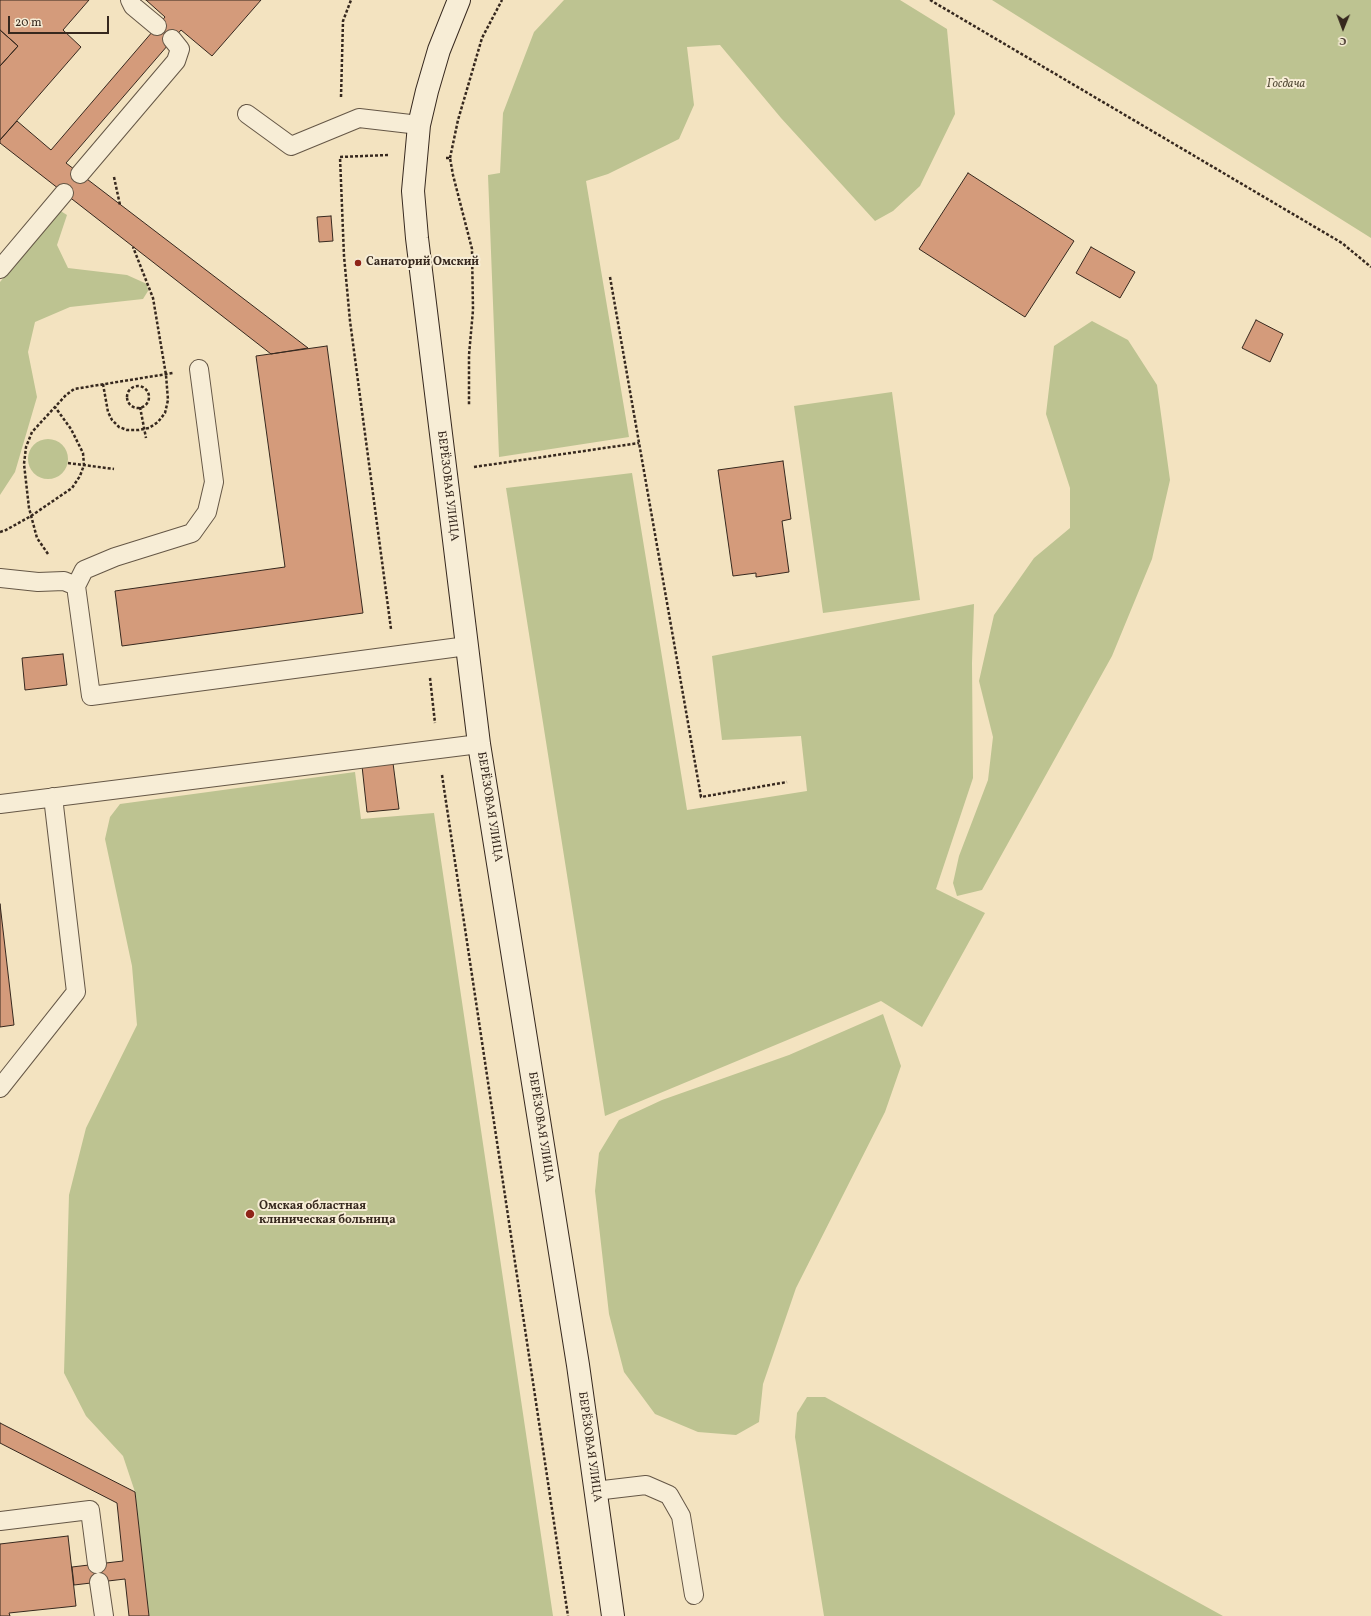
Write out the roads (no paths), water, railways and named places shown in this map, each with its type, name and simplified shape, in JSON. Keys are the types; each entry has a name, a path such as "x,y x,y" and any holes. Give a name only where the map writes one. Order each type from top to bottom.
{"main road":[{"name":"БЕРЁЗОВАЯ УЛИЦА","path":"459,0 439,50 419,125 413,191 416,238 480,744 578,1365 613,1616"}],"lane":[{"path":"130,0 133,6 158,26"},
{"path":"80,174 176,61 180,49 172,39"},
{"path":"247,114 290,146 359,118 419,125"},
{"path":"0,269 64,193"},
{"path":"0,578 38,582 70,583 84,570 115,556 192,532 207,512 214,482 199,369"},
{"path":"70,583 91,696 467,646"},
{"path":"0,804 480,744"},
{"path":"0,1088 76,992 53,797"},
{"path":"595,1491 646,1485 669,1495 681,1516 694,1595"},
{"path":"0,1520 90,1510 97,1564"},
{"path":"99,1582 104,1616"}],"place":[{"name":"Санаторий Омский","path":"358,263"},
{"name":"Омская областная клиническая больница","path":"250,1214"}],"park label":[{"name":"Госдача","path":"1286,85"}]}
